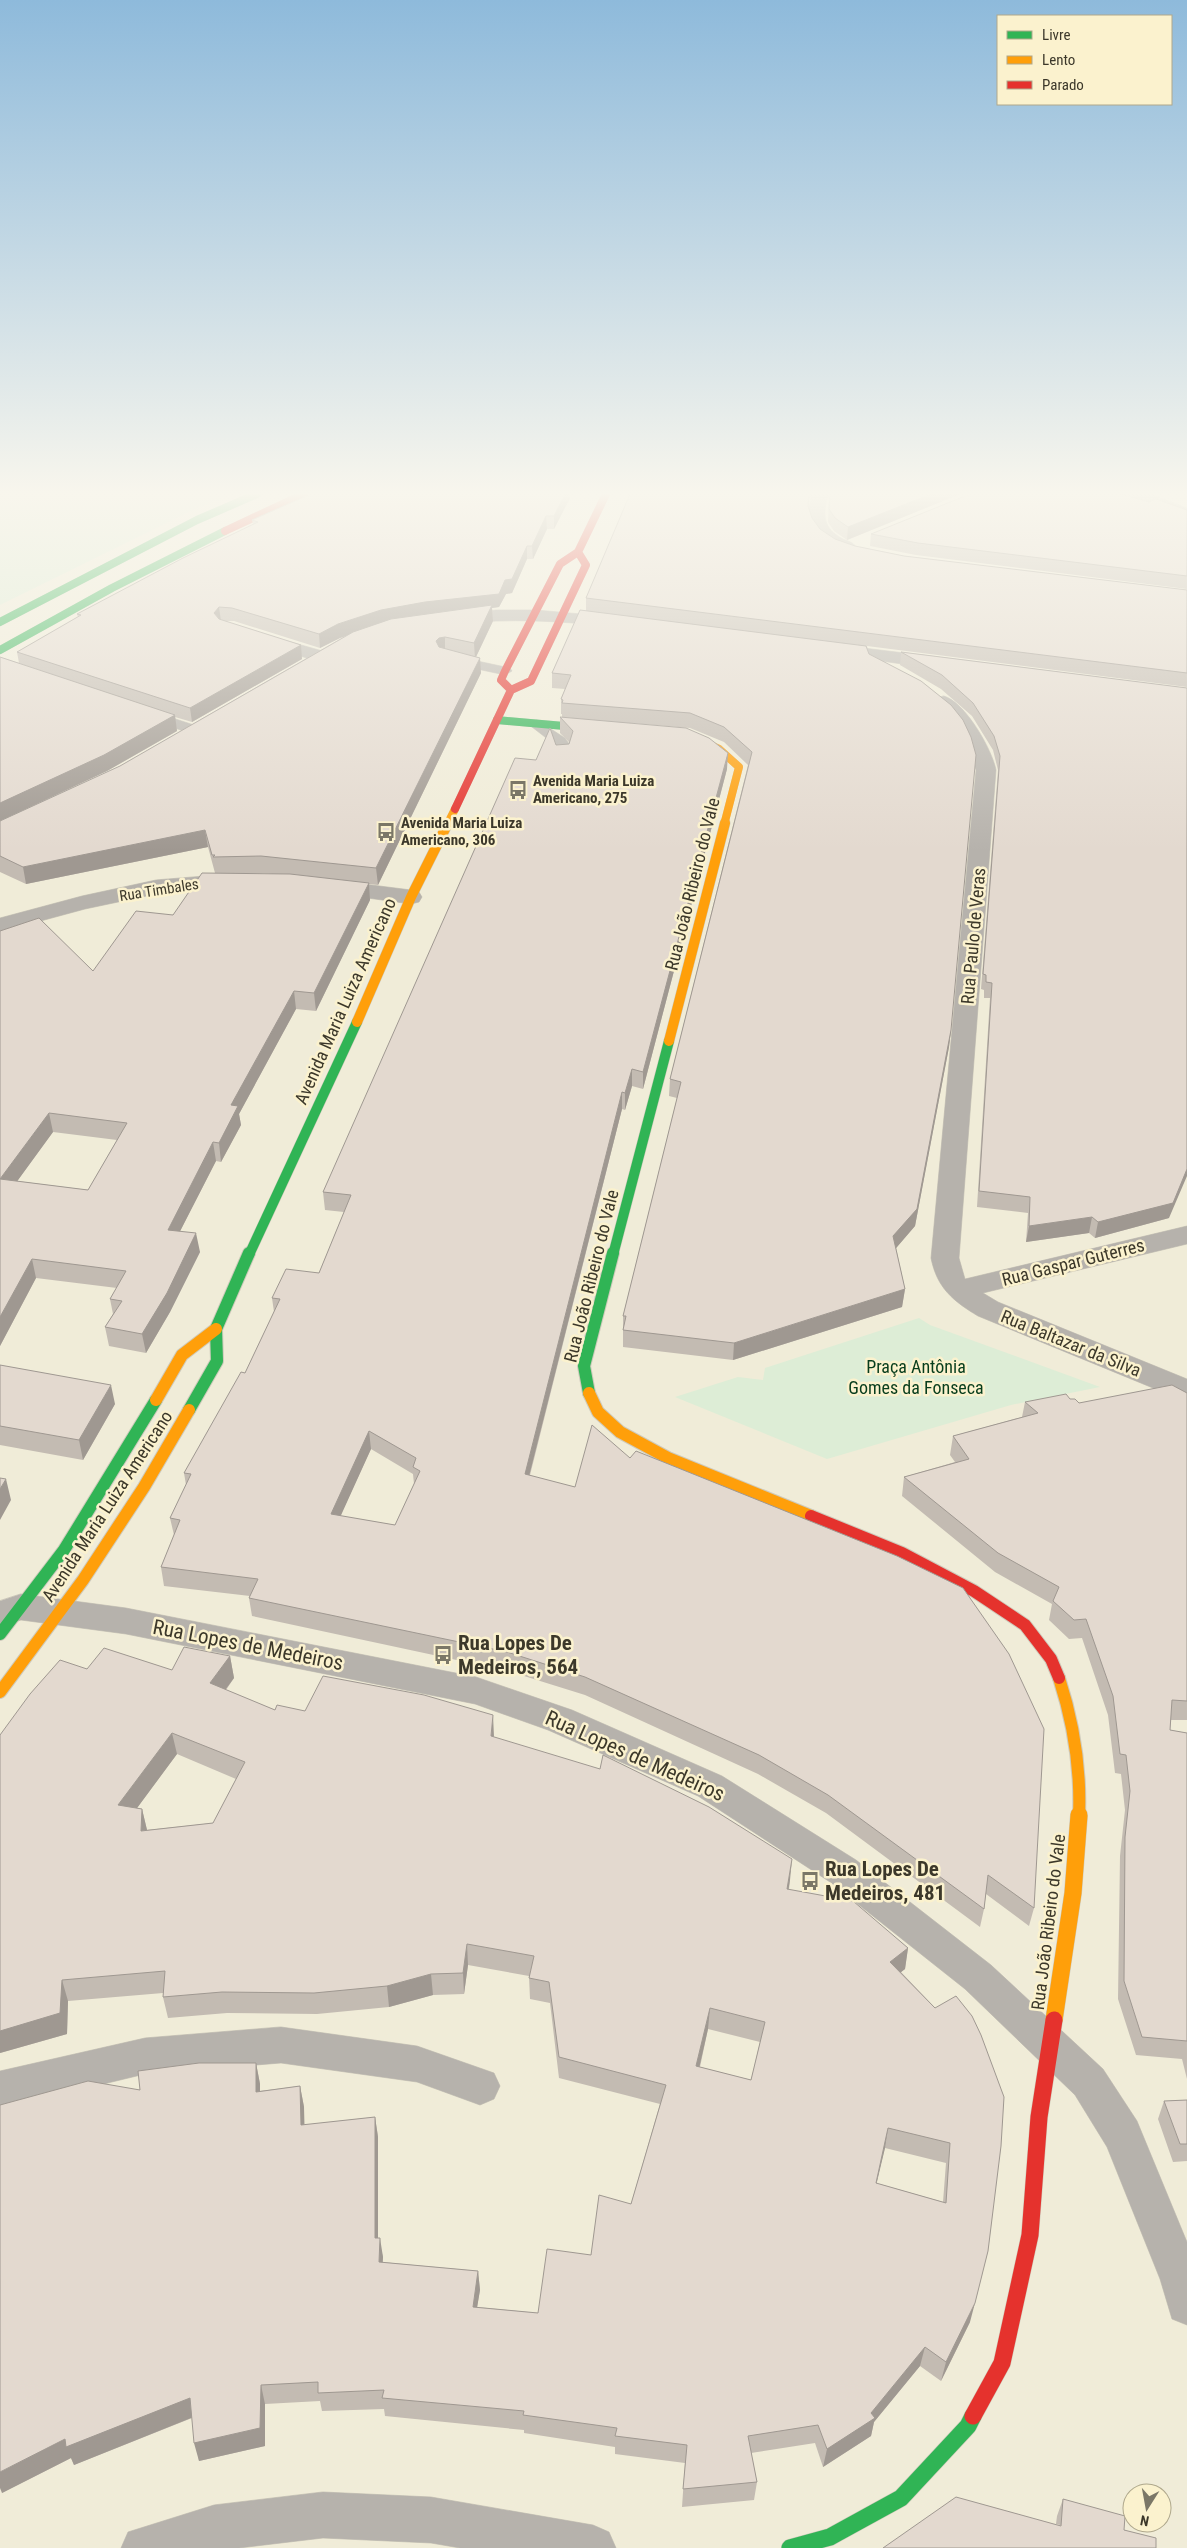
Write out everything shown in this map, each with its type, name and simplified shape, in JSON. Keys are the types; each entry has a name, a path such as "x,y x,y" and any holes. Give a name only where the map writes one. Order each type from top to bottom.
{"main road":[{"path":"0,622 18,613"},
{"path":"0,650 68,613"},
{"path":"534,614 501,680 511,690 530,681 561,615"},
{"name":"Avenida Maria Luiza Americano","path":"0,1692 60,1611 144,1487 184,1422 217,1360 216,1329 268,1209 349,1041 412,897 511,690"},
{"path":"498,720 614,730"},
{"name":"Rua João Ribeiro do Vale","path":"680,735 711,743 728,755 739,767 584,1366 587,1388 598,1412 620,1432 668,1458 902,1554 974,1591 1026,1625 1051,1659 1069,1701 1079,1772 1075,1879 1050,2045"},
{"name":"Avenida Maria Luiza Americano","path":"0,1634 11,1611 64,1550 126,1451 182,1355 216,1329"},
{"path":"790,2548 830,2537 901,2498 968,2426 1002,2363 1030,2235 1039,2117 1050,2045"}],"street":[{"path":"434,622 492,614 534,614 561,615 637,625"},
{"path":"246,633 326,653 298,669"},
{"path":"817,648 953,664"},
{"name":"Rua Paulo de Veras","path":"846,651 922,686 941,699 978,743 984,755 986,770 945,1258 948,1277 959,1290"},
{"path":"173,743 212,720"},
{"name":"Rua Timbales","path":"0,925 82,903 156,887 193,883 251,882"},
{"path":"308,886 412,897"},
{"name":"Rua Gaspar Guterres","path":"959,1290 1187,1235"},
{"name":"Rua Baltazar da Silva","path":"959,1290 988,1309 1168,1382 1187,1392"},
{"name":"Rua Lopes de Medeiros","path":"11,1611 60,1611 126,1621 476,1691 578,1728 710,1786 843,1871 978,1977 1089,2082 1123,2135 1181,2279 1187,2304"},
{"path":"0,2090 145,2056 281,2045 417,2064 480,2086"},
{"path":"144,2548 214,2528 323,2515 431,2520 593,2548"}],"lane":[{"path":"445,658 505,671"},
{"path":"130,708 195,730"},
{"path":"536,724 560,742 564,748 562,756"}],"green space":[{"name":"Praça Antônia Gomes da Fonseca","path":"919,1318 930,1325 1100,1387 1011,1405 827,1459 675,1397 738,1377 763,1380 765,1368"}],"building":[{"path":"214,613 219,619 301,645 190,708 17,652 81,615 77,614"},
{"path":"248,613 372,613 338,624 319,634"},
{"path":"435,613 488,613 474,643 445,637 439,638 436,641 439,647 480,658 376,868 261,856 213,857 215,855 212,855 205,830 23,867 0,856 0,821 120,766 353,632 391,619"},
{"path":"579,613 603,613 866,646 869,654 921,681 951,705 963,720 971,737 976,755 951,1030 917,1209 893,1236 905,1289 734,1343 623,1330 626,1316 623,1316 681,1082 670,1079 752,752 724,727 690,713 562,703 563,700 561,699 571,675 552,673"},
{"path":"705,613 1187,613 1187,673"},
{"path":"901,652 1187,688 1187,1169 1173,1203 1098,1222 1092,1217 1029,1226 1030,1197 979,1191 992,983 986,982 986,975 983,974 1000,756 994,736 973,703 942,675"},
{"path":"0,657 175,715 104,755 0,803"},
{"path":"560,717 686,728 709,738 728,753 643,1072 632,1069 625,1093 622,1092 525,1474 575,1487 592,1425 630,1458 636,1451 897,1556 963,1588 1009,1654 1044,1729 1034,1908 988,1875 984,1909 828,1795 759,1755 585,1677 507,1652 249,1598 258,1579 161,1567 180,1520 170,1518 191,1474 184,1473 241,1372 245,1373 280,1299 272,1298 286,1269 319,1273 351,1195 323,1192 515,758 536,760 550,728 556,745 569,744 573,731","holes":["369,1431 416,1458 413,1467 420,1471 395,1525 331,1514"]},
{"path":"202,873 290,874 369,883 314,993 294,991 231,1105 238,1106 219,1143 213,1142 168,1230 196,1233 167,1293 142,1334 105,1327 122,1301 110,1299 126,1271 32,1259 0,1317 0,1179 0,931 39,918 93,971 136,911 173,915","holes":["49,1113 127,1123 88,1190 0,1179"]},
{"path":"0,1365 111,1385 79,1440 0,1426"},
{"path":"1172,1385 1187,1393 1187,1701 1172,1700 1170,1730 1187,1733 1187,2041 1142,2037 1124,1981 1125,1837 1130,1791 1126,1755 1120,1754 1113,1696 1086,1619 1074,1620 1053,1601 1059,1587 998,1553 904,1477 969,1459 953,1436 1038,1413 1025,1402 1066,1394 1070,1399 1075,1399 1079,1403"},
{"path":"0,1478 6,1479 0,1489"},
{"path":"184,1647 230,1656 210,1683 275,1710 277,1705 305,1711 323,1676 424,1695 493,1715 491,1736 600,1769 603,1755 709,1807 792,1859 787,1889 853,1901 908,1948 890,1962 935,2008 956,1996 972,2016 1004,2097 1001,2146 988,2251 975,2303 946,2362 925,2347 871,2413 875,2418 827,2449 818,2425 748,2436 757,2482 683,2489 687,2445 615,2436 617,2428 523,2415 524,2411 382,2398 384,2390 318,2393 318,2382 261,2385 260,2428 194,2443 190,2398 66,2447 65,2439 0,2472 0,2105 88,2081 140,2090 138,2071 199,2063 256,2063 256,2092 300,2086 301,2125 375,2117 375,2238 380,2238 379,2262 478,2271 473,2307 538,2313 547,2249 591,2255 599,2195 631,2204 666,2085 559,2057 549,1982 529,1978 534,1956 467,1944 463,1973 431,1974 387,1986 314,1993 222,1992 163,1997 165,1971 62,1980 60,2013 0,2031 0,1735 30,1694 60,1660 87,1669 104,1648 172,1670","holes":["172,1733 245,1762 213,1823 141,1831 142,1809 118,1805","710,2008 765,2022 751,2080 696,2066","888,2128 950,2143 946,2203 876,2183"]},
{"path":"1187,2100 1187,2144 1180,2144 1164,2101"},
{"path":"956,2497 1061,2526 1063,2499 1122,2515 1122,2533 1136,2533 1156,2538 1156,2548 883,2548"}],"traffic: fast":[{"path":"0,622 18,613"},
{"path":"0,650 67,613"},
{"path":"497,720 598,729"},
{"path":"189,1410 217,1361 216,1329 265,1217 357,1022"},
{"path":"589,1393 584,1366 669,1041"},
{"path":"0,1634 64,1550 156,1400"},
{"path":"790,2548 830,2537 901,2498 968,2426 973,2416"}],"traffic: slow":[{"path":"669,1041 739,767 719,749 695,738"},
{"path":"357,1022 411,897 455,809"},
{"path":"156,1400 182,1355 216,1329"},
{"path":"589,1393 598,1412 620,1432 668,1458 811,1516"},
{"path":"0,1692 83,1580 144,1487 189,1410"},
{"path":"1054,2020 1073,1893 1078,1848 1079,1802 1078,1758 1071,1716 1059,1678"}],"traffic: jam":[{"path":"511,690 501,680 535,613"},
{"path":"455,809 511,690 531,681 563,613"},
{"path":"811,1516 902,1553 974,1591 1025,1625 1051,1659 1059,1678"},
{"path":"973,2416 1002,2363 1030,2235 1039,2117 1054,2020"}],"place":[{"name":"Avenida Maria Luiza Americano, 275","path":"518,790"},
{"name":"Avenida Maria Luiza Americano, 306","path":"386,832"},
{"name":"Rua Lopes De Medeiros, 564","path":"443,1655"},
{"name":"Rua Lopes De Medeiros, 481","path":"810,1881"}]}
